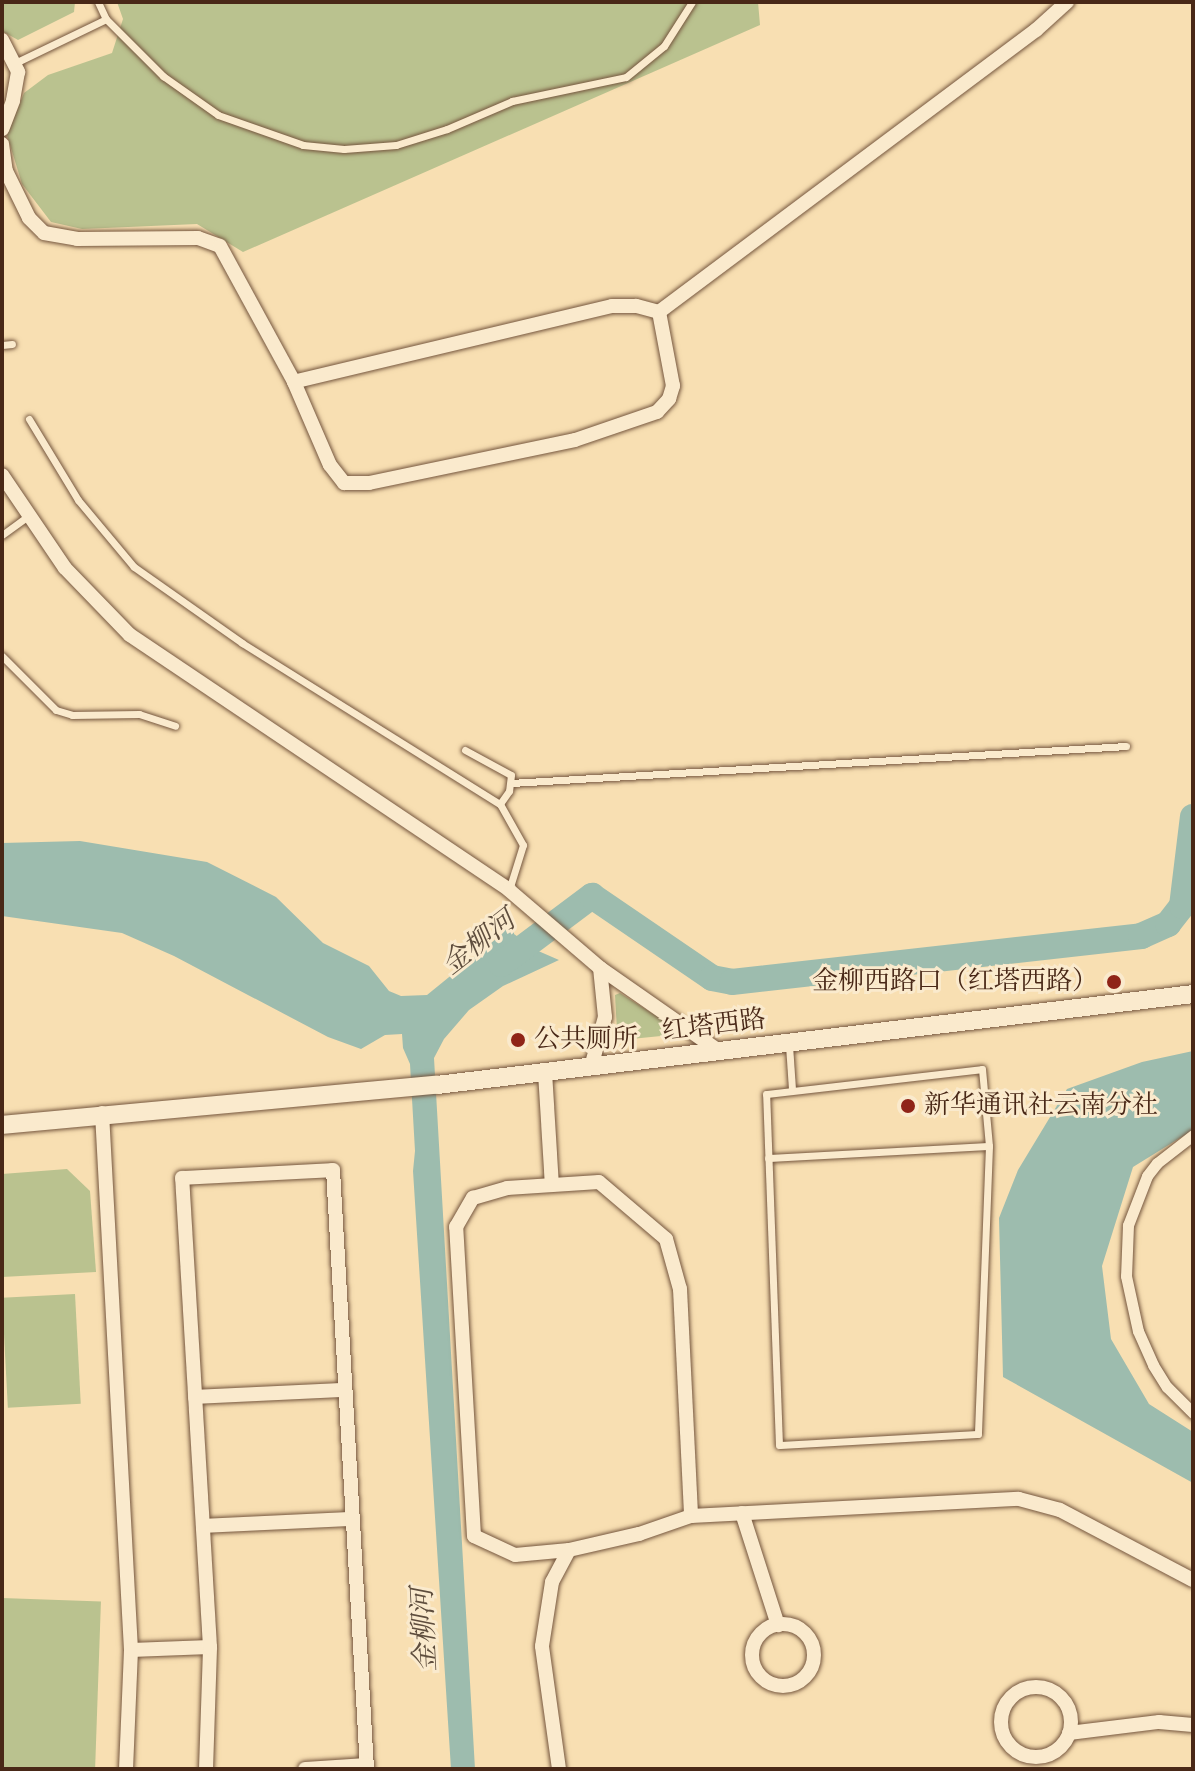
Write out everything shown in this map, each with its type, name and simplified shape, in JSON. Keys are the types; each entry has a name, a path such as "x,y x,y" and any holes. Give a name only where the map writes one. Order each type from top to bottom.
{"street":[{"path":"659,312 1036,30 1067,2"},
{"path":"2,40 18,72 13,101 2,129"},
{"path":"2,144 6,171 29,218 44,233 77,239 198,238 220,246 294,382 330,465 344,483 369,483 575,440 657,412 669,399 673,386 659,312"},
{"path":"294,382 612,306 636,306 659,312"},
{"path":"2,475 65,568 130,635 509,890 600,968 719,1051"},
{"path":"591,1067 605,1017 600,968"},
{"name":"红塔西路","path":"2,1125 102,1113 404,1089 1193,994"},
{"path":"545,1072 552,1185"},
{"path":"102,1113 131,1650 126,1769"},
{"path":"1193,1135 1157,1163 1147,1176 1128,1225 1126,1276 1138,1331 1153,1365 1167,1387 1193,1413"},
{"path":"206,1769 210,1647 182,1178 333,1170 367,1767 305,1769"},
{"path":"691,1516 680,1289 666,1239 599,1182 507,1188 473,1198 456,1227 474,1536 515,1555 569,1550 639,1534 691,1516 1019,1499 1060,1510 1193,1580"},
{"path":"195,1397 345,1390"},
{"path":"742,1513 778,1625"},
{"path":"203,1526 353,1519"},
{"path":"559,1769 542,1646 552,1582 569,1550"},
{"path":"778,1625 788,1625 805,1634 814,1651 811,1669 797,1683 788,1686 777,1686 759,1675 752,1655 760,1635 778,1625"},
{"path":"131,1650 210,1647"},
{"path":"1069,1733 1071,1721 1062,1698 1041,1687 1017,1692 1002,1711 1002,1733 1015,1751 1036,1757 1057,1750 1069,1733 1159,1722 1193,1725"}],"lane":[{"path":"98,2 106,19 163,76 218,115 303,145 344,149 396,145 447,129 512,101 626,77 664,46 692,2"},
{"path":"15,63 106,19"},
{"path":"2,345 12,344"},
{"path":"29,419 78,500 134,567 242,643 500,804 523,845 509,890"},
{"path":"2,535 28,516"},
{"path":"2,656 56,710 72,715 139,714 175,726"},
{"path":"511,783 1126,746"},
{"path":"465,750 511,775 511,783 500,804"},
{"path":"789,1043 792,1089"},
{"path":"982,1069 989,1146 978,1434 779,1445 766,1094 982,1069"},
{"path":"768,1158 989,1146"}],"green space":[{"path":"2,2 75,2 74,12 18,40 2,31"},
{"path":"117,2 758,2 760,25 243,252 197,224 82,229 51,222 22,184 7,135 24,93 48,75 112,53 123,19"},
{"path":"620,993 672,1026 671,1035 631,1039 617,1030 615,995"},
{"path":"67,1169 90,1191 96,1272 2,1277 2,1174"},
{"path":"75,1294 81,1404 8,1408 2,1298"},
{"path":"2,1598 101,1601 95,1769 2,1769"}],"shaded area":[{"path":"80,841 207,862 276,897 323,943 369,966 389,991 401,996 427,995 502,934 508,921 514,924 514,934 536,950 559,960 503,986 469,1010 444,1039 434,1058 475,1769 451,1769 413,1171 415,1151 410,1064 403,1048 402,1034 385,1035 361,1049 328,1037 174,956 122,933 2,916 2,843"},
{"path":"1193,1051 1193,1130 1133,1167 1102,1266 1111,1339 1149,1404 1193,1432 1193,1483 1003,1377 999,1218 1018,1170 1067,1089 1142,1062"}],"waterway":[{"name":"金柳河","path":"501,964 592,896 712,978 732,982 1141,936 1168,924 1182,906 1193,817"}],"place":[{"name":"金柳西路口（红塔西路）","path":"1114,982"},
{"name":"公共厕所","path":"518,1040"},
{"name":"新华通讯社云南分社","path":"908,1106"}]}
